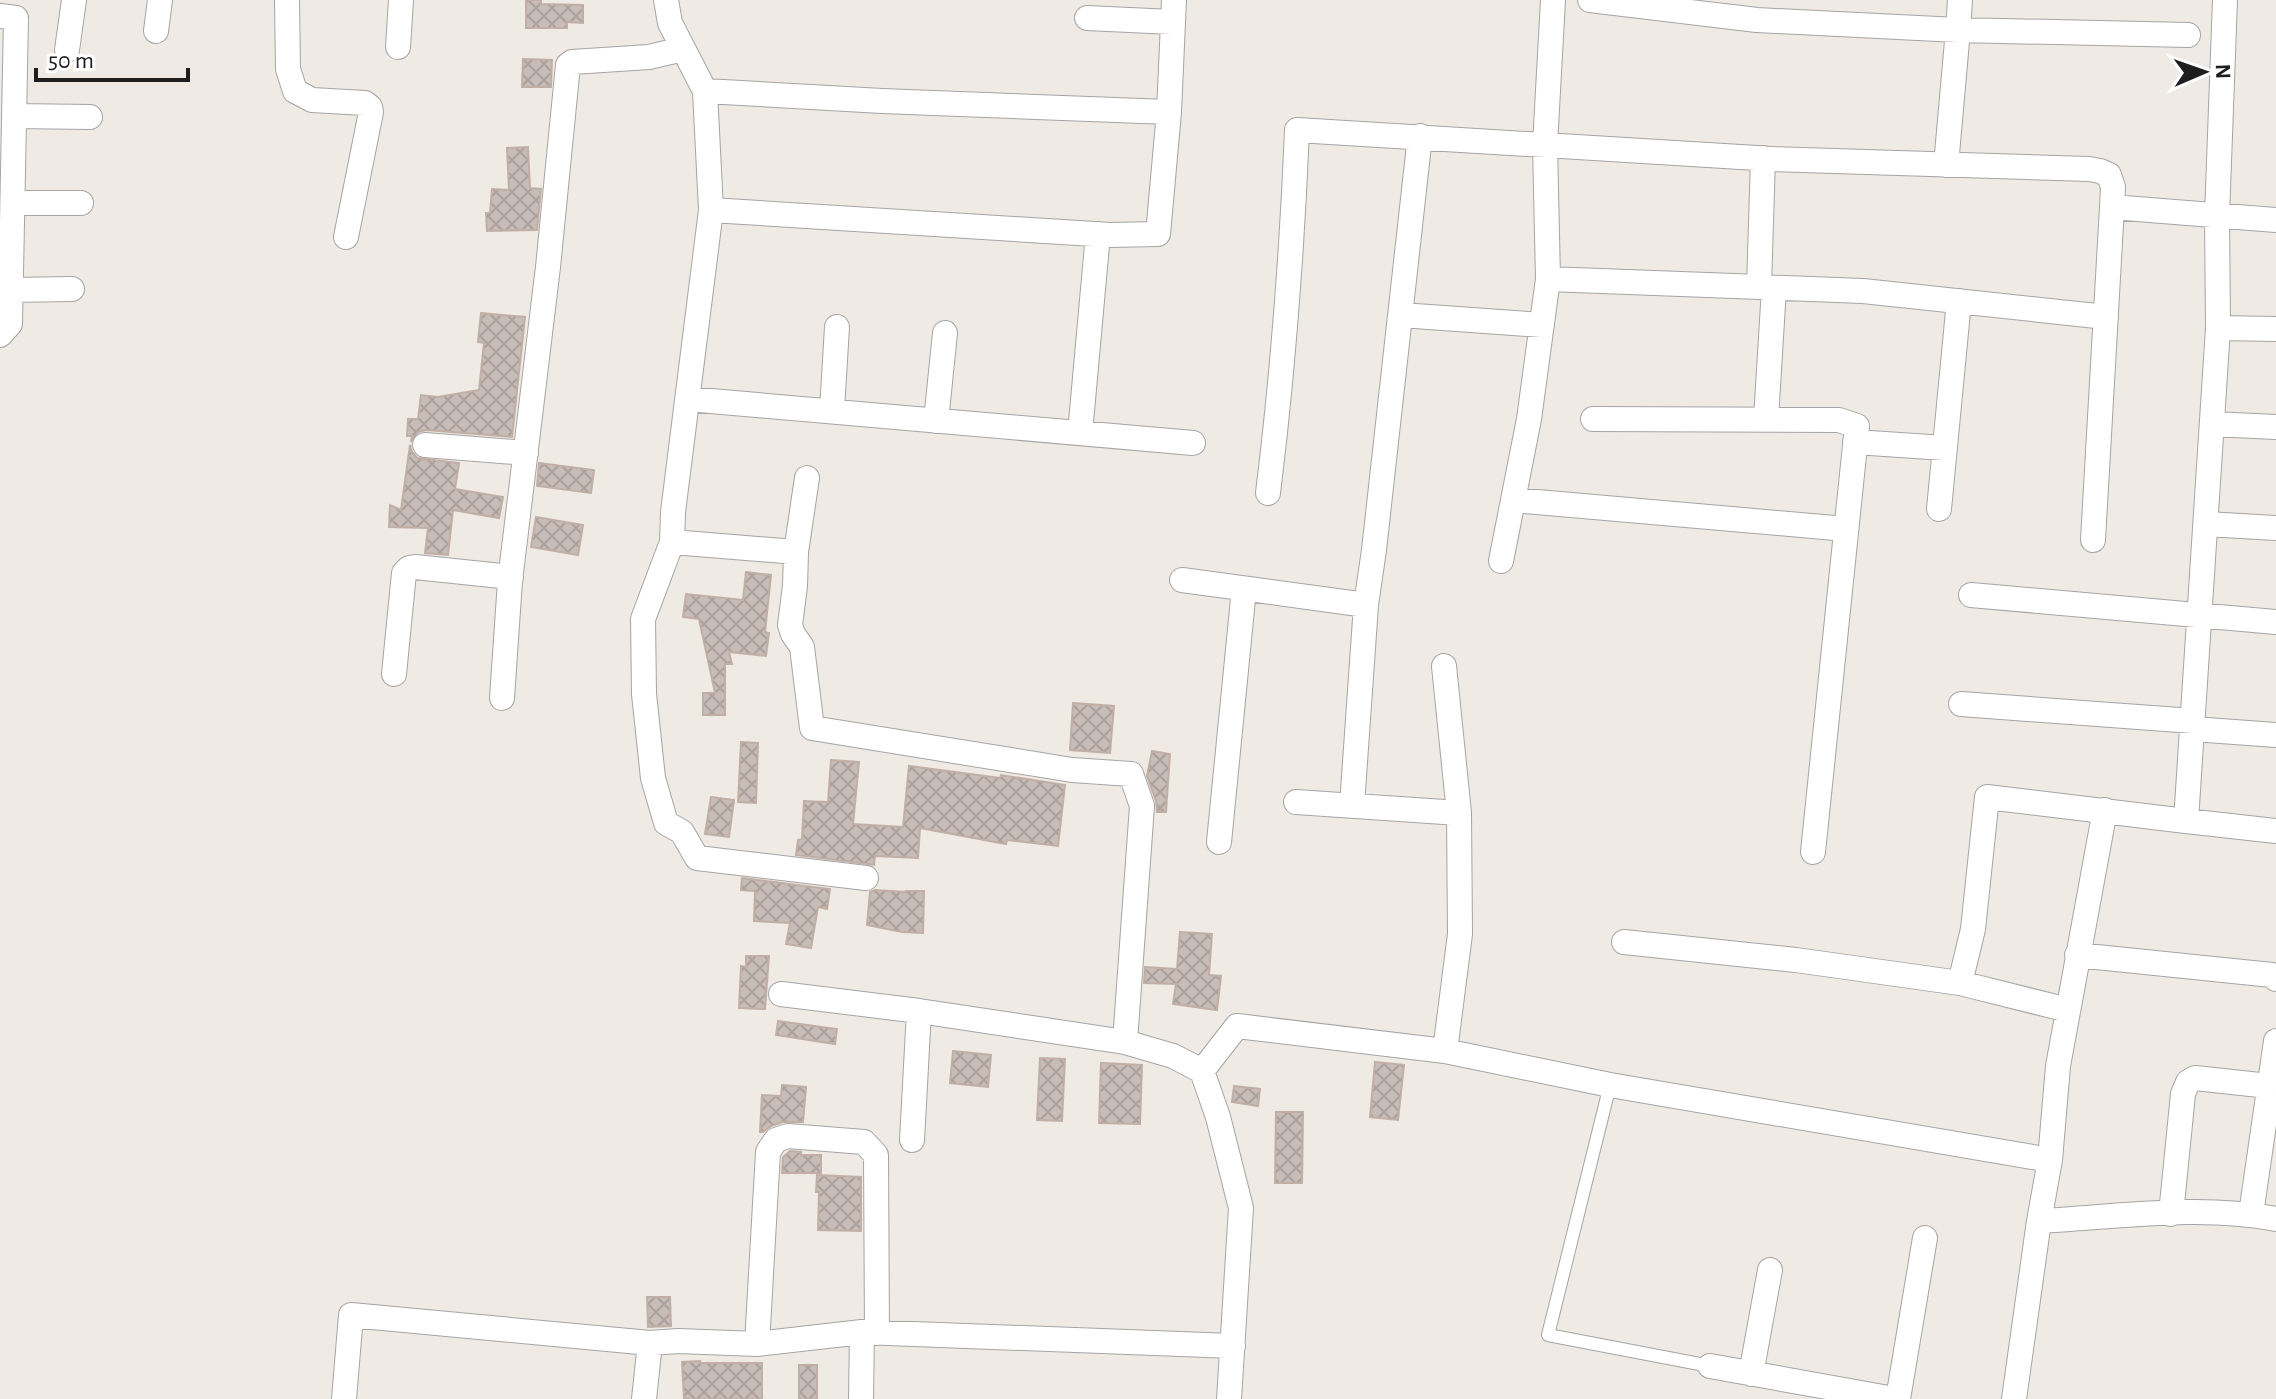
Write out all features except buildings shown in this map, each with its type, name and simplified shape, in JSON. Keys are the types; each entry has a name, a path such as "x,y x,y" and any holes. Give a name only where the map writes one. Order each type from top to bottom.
{"street":[{"path":"67,50 74,0"},
{"path":"156,31 160,0"},
{"path":"287,0 288,69 295,91 312,100 365,103 370,107 346,237"},
{"path":"398,47 401,0"},
{"path":"666,0 670,23 705,91 711,210 673,512 672,542 643,619 644,694 653,778 666,823 682,832 697,858 866,878"},
{"path":"1501,561 1529,419 1548,279 1545,145 1553,0"},
{"path":"1590,0 1678,6 1757,20 1820,11 1958,30 2188,35"},
{"path":"1946,165 1960,0"},
{"path":"2186,821 2218,328 2217,216 2225,0"},
{"path":"0,335 10,324 15,116 12,11"},
{"path":"711,210 1098,234 1158,234 1169,112 1173,11 1087,18"},
{"path":"502,698 511,577 568,65 572,62 649,57 683,49"},
{"path":"705,91 1169,112"},
{"path":"15,116 90,117"},
{"path":"1268,493 1281,387 1297,130 1763,158 2100,171 2109,175 2112,182 2112,207 2093,540"},
{"path":"1352,805 1366,605 1420,136"},
{"path":"1763,158 1766,419"},
{"path":"13,203 81,203"},
{"path":"2112,207 2276,220"},
{"path":"1080,433 1098,234"},
{"path":"1548,279 1863,291 2106,317"},
{"path":"11,290 72,289"},
{"path":"1939,509 1959,301"},
{"path":"1401,315 1542,325"},
{"path":"832,410 837,327"},
{"path":"2218,328 2276,329"},
{"path":"936,421 945,333"},
{"path":"688,399 1193,443"},
{"path":"1593,419 1839,420 1857,426 1813,852"},
{"path":"2212,424 2276,427"},
{"path":"1855,442 1945,448"},
{"path":"425,445 526,453"},
{"path":"807,478 796,552 790,625 802,647 812,728 1072,770 1131,774 1142,806 1125,1042"},
{"path":"1514,500 1846,529"},
{"path":"2206,524 2276,528"},
{"path":"672,542 796,552"},
{"path":"394,674 404,573 409,568 511,577"},
{"path":"1182,580 1366,605"},
{"path":"1219,842 1244,589"},
{"path":"1971,595 2276,622"},
{"path":"1444,666 1459,813 1460,934 1445,1051"},
{"path":"1961,704 2276,735"},
{"path":"1960,983 1973,929 1987,797 2276,831"},
{"path":"1296,802 1459,813"},
{"path":"2014,1399 2050,1160 2058,1066 2105,810"},
{"path":"1624,942 1796,960 1960,983 2068,1010"},
{"path":"2077,955 2272,975 2276,979"},
{"path":"781,994 1125,1042 1173,1056 1202,1071 1218,1117 1241,1208 1229,1399"},
{"path":"912,1140 919,1011"},
{"path":"1202,1071 1237,1026 1445,1051 1610,1085 2050,1160"},
{"path":"2251,1214 2276,1041"},
{"path":"2171,1214 2183,1094 2188,1082 2195,1078 2269,1086"},
{"path":"757,1344 768,1152 776,1140 788,1136 864,1142 876,1155 870,1332 861,1399"},
{"path":"2039,1221 2211,1211 2276,1219"},
{"path":"1710,1366 1834,1394 1896,1399 1925,1238"},
{"path":"1751,1374 1770,1270"},
{"path":"344,1399 351,1315 650,1343 757,1344 870,1332 1233,1346"},
{"path":"644,1399 650,1343"}],"lane":[{"path":"1610,1085 1548,1335 1710,1366"}]}
